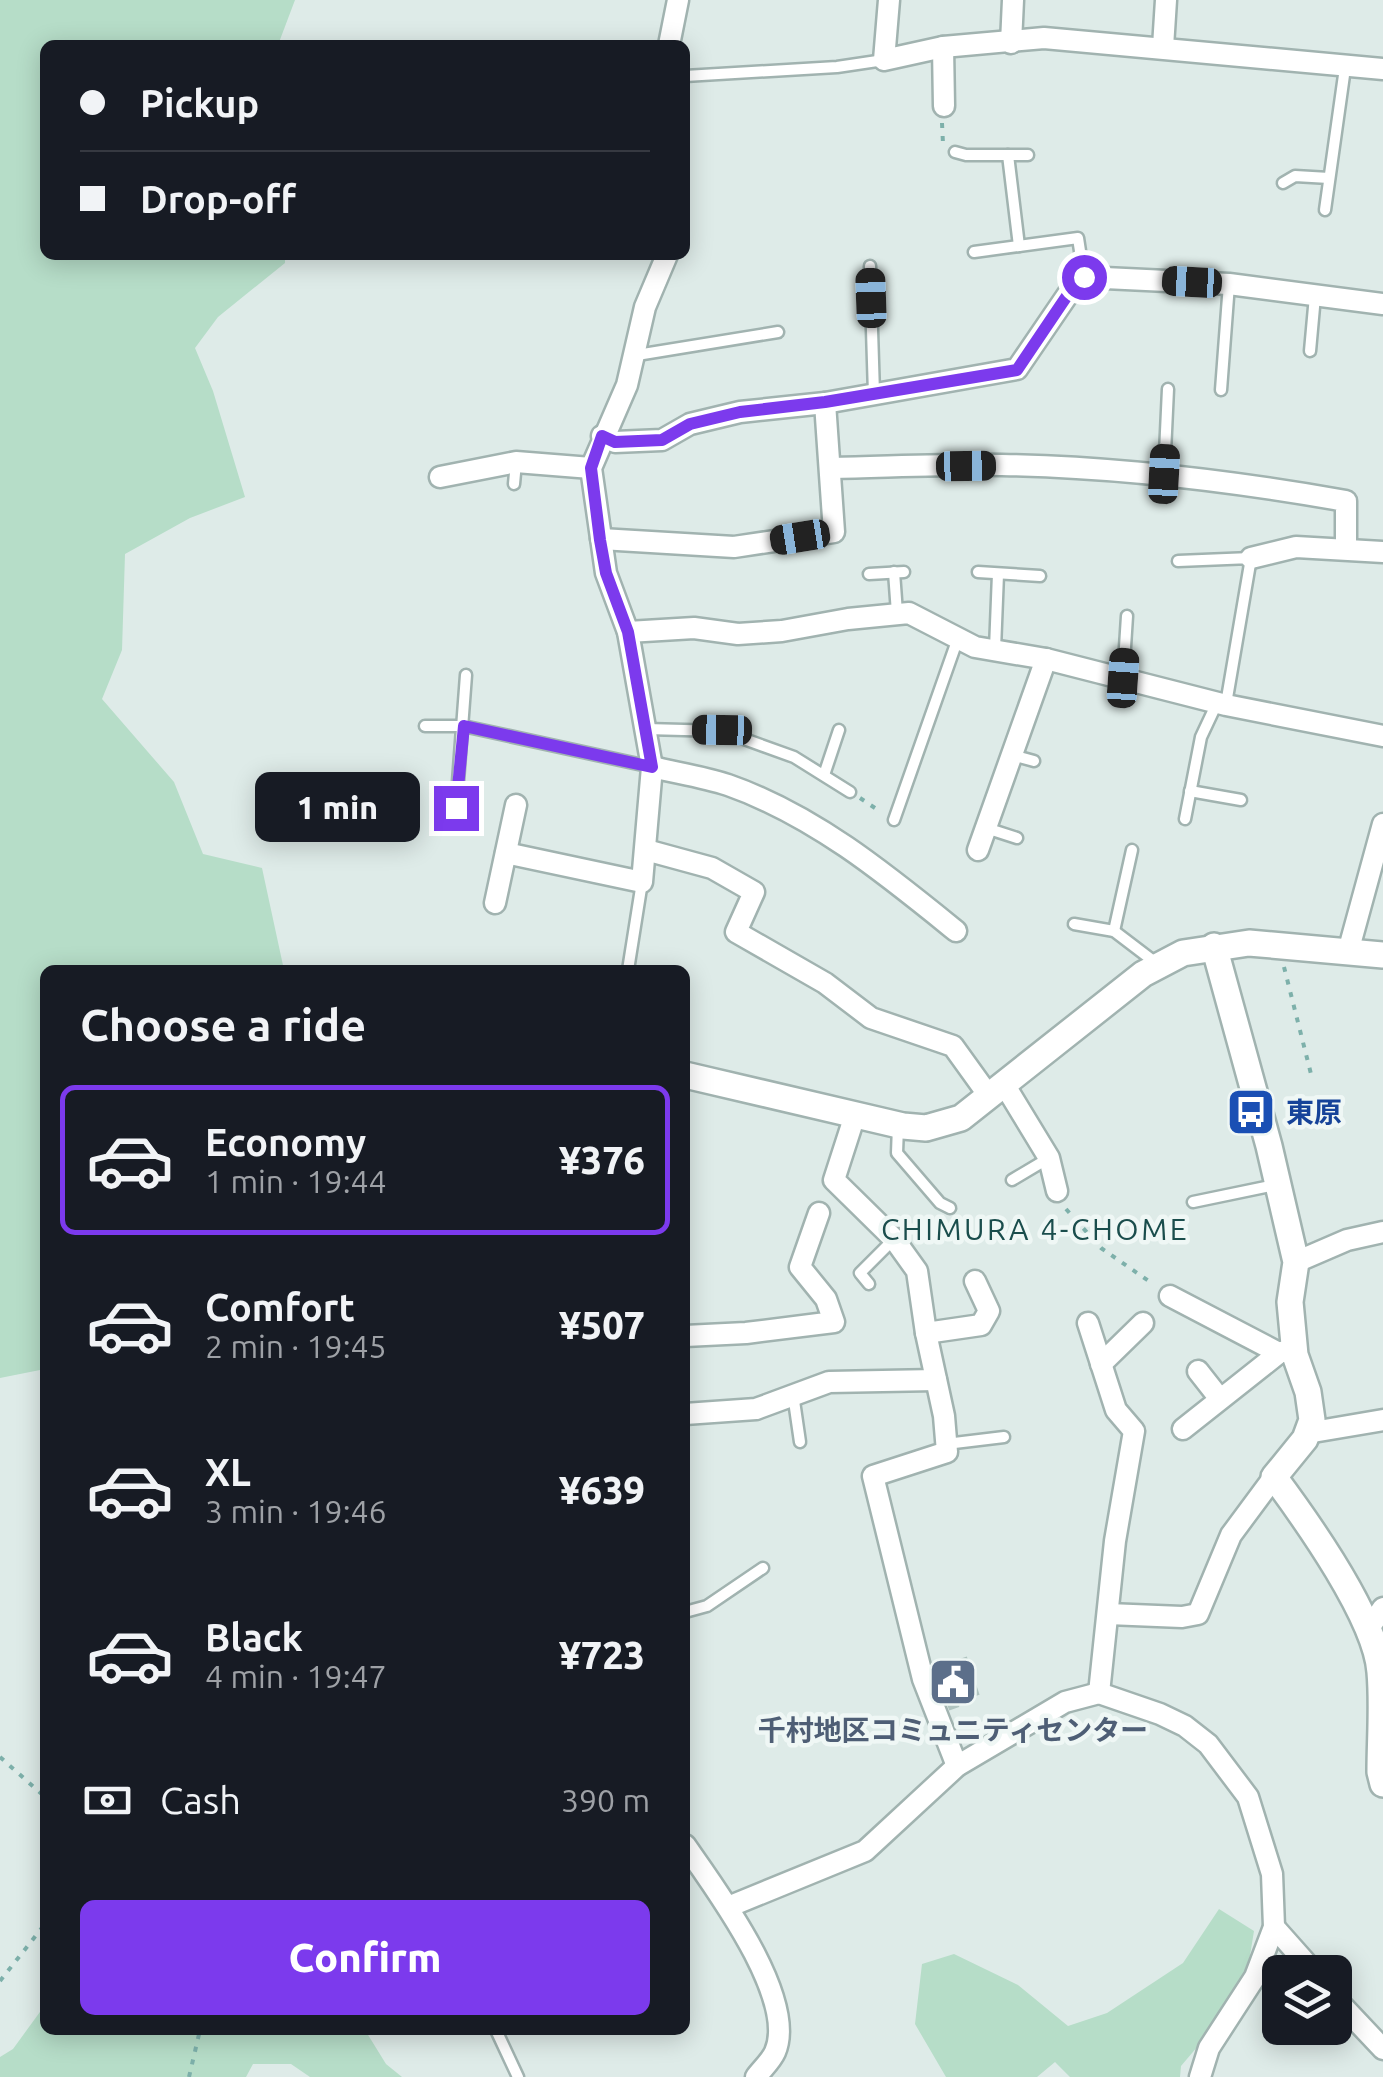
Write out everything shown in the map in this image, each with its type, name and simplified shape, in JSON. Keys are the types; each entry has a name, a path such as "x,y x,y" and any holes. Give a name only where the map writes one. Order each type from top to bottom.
{"street":[{"path":"670,40 678,0"},
{"path":"890,0 884,60 942,48 1044,38 1383,69"},
{"path":"1011,42 1013,0"},
{"path":"1163,47 1166,0"},
{"path":"942,48 944,106"},
{"path":"506,853 642,882 652,767 628,632 606,573 591,468 637,355 645,307 666,260"},
{"path":"602,436 615,442 662,440 690,424 707,420 1017,370 1077,281 1084,277 1229,284 1383,304"},
{"path":"600,540 734,547 834,532 825,402"},
{"path":"440,477 516,462 591,468"},
{"path":"832,468 1000,465 1164,474 1346,501 1346,548"},
{"path":"1251,558 1296,547 1383,552"},
{"path":"628,632 694,628 738,634 909,613 957,641 1046,659 1221,704 1383,736"},
{"path":"978,850 1046,659"},
{"path":"652,767 728,785 778,808 880,870 956,932"},
{"path":"496,902 516,805"},
{"path":"1348,952 1383,824"},
{"path":"646,850 712,868 754,892 736,932 824,982 870,1018 953,1046 996,1090 1049,1158 1057,1191"},
{"path":"690,1076 898,1125 944,1125 961,1118 1158,965 1183,954 1249,942 1348,952 1382,960"},
{"path":"1108,1614 1182,1618 1198,1614 1230,1535 1307,1433 1312,1407 1287,1350 1296,1262 1214,946"},
{"path":"855,1115 834,1180 894,1239 917,1271 944,1416 946,1452 873,1476 923,1680 957,1766"},
{"path":"690,1336 834,1322 826,1300 800,1267 819,1214"},
{"path":"1296,1262 1347,1240 1383,1232"},
{"path":"926,1333 981,1325 989,1311 984,1289"},
{"path":"1170,1296 1287,1350"},
{"path":"1088,1323 1116,1410 1134,1431 1115,1541 1099,1692"},
{"path":"1101,1364 1143,1323"},
{"path":"1183,1429 1287,1350"},
{"path":"1198,1371 1220,1400"},
{"path":"690,1414 756,1409 830,1382 936,1380"},
{"path":"1307,1433 1383,1420"},
{"path":"1274,1477 1341,1574 1380,1669 1383,1784"},
{"path":"1366,1631 1383,1608"},
{"path":"728,1907 840,1864 864,1850 957,1766 1065,1702 1099,1692 1185,1726 1223,1763 1248,1797 1258,1820 1272,1874 1274,1927 1255,1976 1209,2048 1200,2077"},
{"path":"690,1852 728,1907 773,1996 778,2016 776,2051 756,2077"},
{"path":"1274,1927 1299,1955"},
{"path":"1352,2016 1383,2048"}],"lane":[{"path":"690,76 838,68 884,60"},
{"path":"1325,210 1345,68"},
{"path":"955,152 1028,156"},
{"path":"1008,155 1019,246"},
{"path":"1283,183 1295,176 1329,178"},
{"path":"974,252 1078,238 1084,277"},
{"path":"870,266 874,394"},
{"path":"1220,390 1229,284"},
{"path":"1310,351 1316,295"},
{"path":"637,355 778,332"},
{"path":"1164,474 1168,389"},
{"path":"514,484 516,462"},
{"path":"1178,561 1251,558 1221,704 1201,737 1185,819"},
{"path":"870,574 899,572 897,614"},
{"path":"978,572 1040,576"},
{"path":"995,649 998,574"},
{"path":"1123,678 1127,616"},
{"path":"894,820 957,641"},
{"path":"456,808 466,675"},
{"path":"425,726 464,726 652,767"},
{"path":"646,729 722,730 794,757 850,792"},
{"path":"824,775 839,730"},
{"path":"1012,755 1034,762"},
{"path":"1190,790 1241,800"},
{"path":"986,828 1017,838"},
{"path":"1114,931 1132,850"},
{"path":"629,965 642,882"},
{"path":"1074,924 1114,931 1158,965"},
{"path":"898,1125 898,1153 950,1208"},
{"path":"1012,1180 1049,1158"},
{"path":"1192,1202 1277,1185"},
{"path":"917,1196 928,1189"},
{"path":"869,1284 860,1273 894,1239"},
{"path":"793,1393 800,1442"},
{"path":"946,1444 1004,1437"},
{"path":"690,1611 706,1606 763,1568"},
{"path":"498,2035 518,2077"}],"path":[{"path":"944,106 943,151 955,152"},
{"path":"850,792 894,820"},
{"path":"1279,945 1311,1074"},
{"path":"1057,1191 1066,1209 1102,1248 1170,1296"},
{"path":"0,1757 40,1793"},
{"path":"0,1981 40,1930"},
{"path":"189,2077 199,2035"}],"green space":[{"path":"0,0 295,0 280,40 40,40 40,260 285,260 218,317 195,348 213,391 245,497 190,518 125,554 122,650 102,699 174,782 203,854 262,868 283,965 40,965 40,1370 0,1378"},
{"path":"1219,1909 1254,1931 1244,1992 1181,2066 1180,2077 1070,2077 1055,2062 1037,2077 946,2077 915,2024 922,1964 954,1954 1018,1985 1068,2026 1107,2013 1183,1963"},
{"path":"40,2012 40,2035 368,2035 386,2064 402,2077 310,2077 291,2064 253,2064 246,2077 0,2077 0,2057 13,2049"}],"building":[{"name":"千村地区コミュニティセンター","path":"966,1658 978,1694 959,1700 958,1706 950,1709 935,1669"}],"place":[{"name":"東原","path":"1251,1112"},
{"name":"千村地区コミュニティセンター","path":"953,1682"}],"district":[{"name":"CHIMURA 4-CHOME","path":"1035,1230"}],"route":[{"path":"456,808 464,726 652,767 628,632 606,573 600,540 591,468 602,436 615,442 662,440 690,424 740,412 1017,370 1077,281 1084,277"}]}
